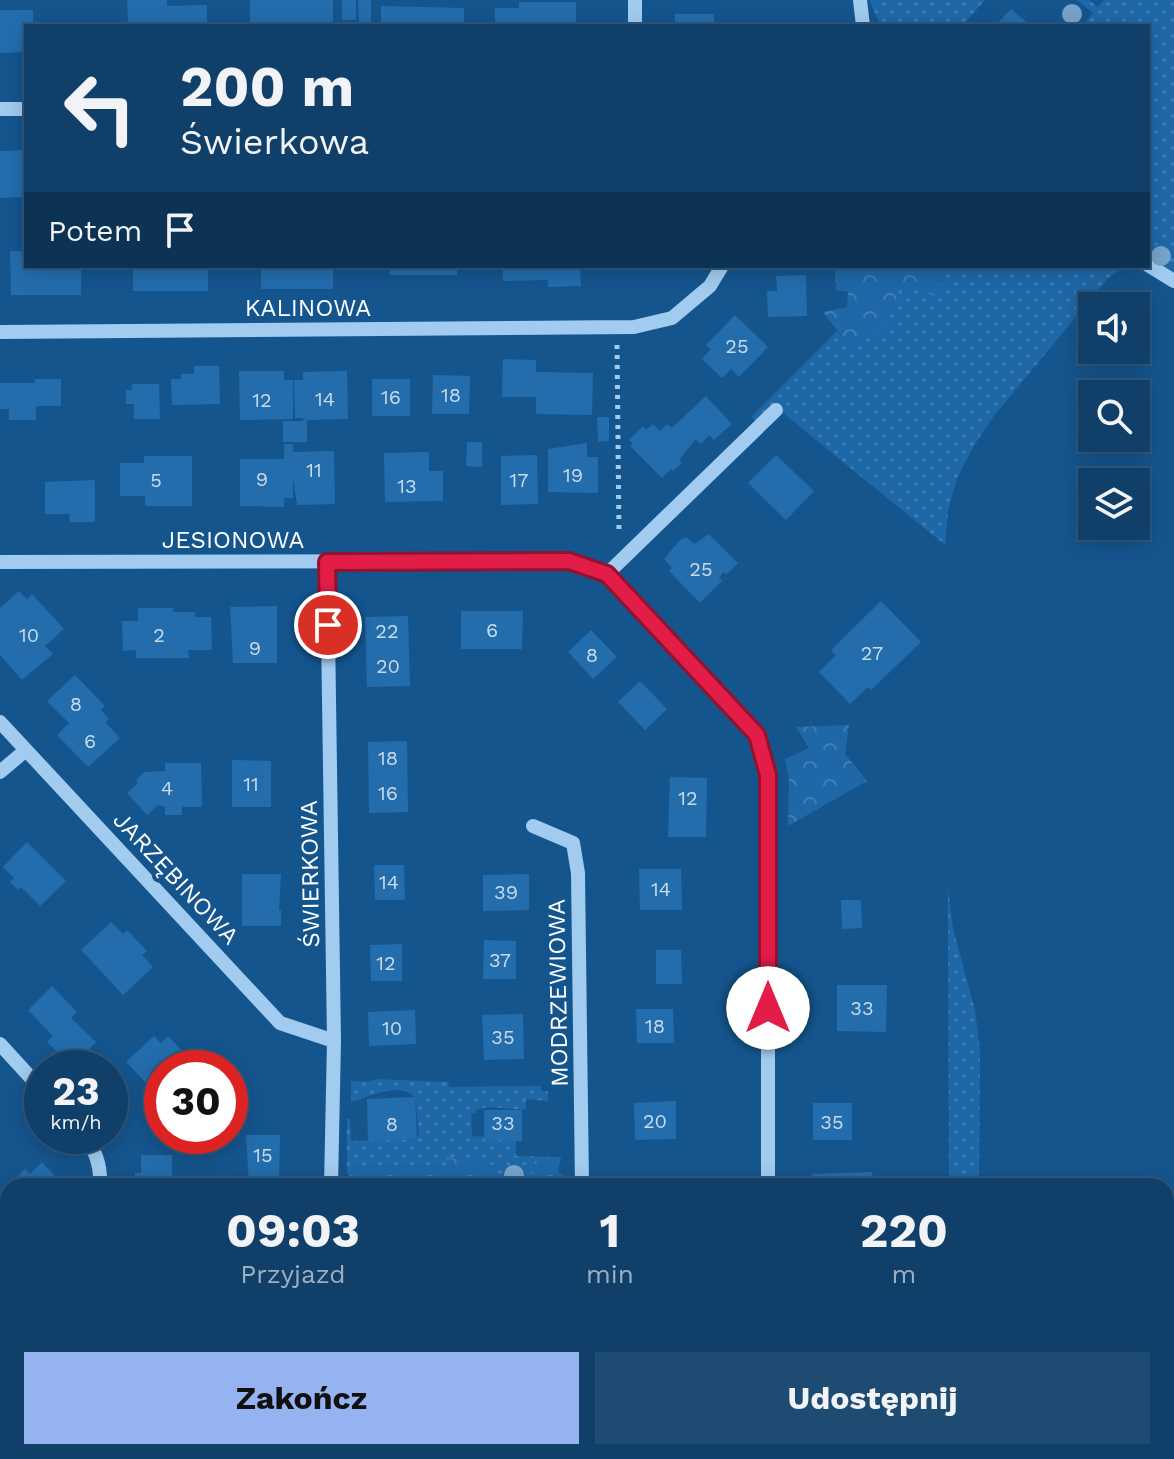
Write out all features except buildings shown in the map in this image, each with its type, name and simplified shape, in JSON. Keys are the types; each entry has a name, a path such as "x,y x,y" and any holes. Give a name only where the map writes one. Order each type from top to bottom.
{"street":[{"path":"635,0 635,24"},
{"path":"860,0 863,24"},
{"path":"0,109 24,109"},
{"path":"1150,266 1174,281"},
{"name":"KALINOWA","path":"0,332 634,327 672,318 710,286 721,268"},
{"path":"613,569 776,410"},
{"name":"JESIONOWA","path":"0,562 569,561 613,569 757,735 768,775 768,1178"},
{"name":"ŚWIERKOWA","path":"327,562 334,1041 331,1178"},
{"name":"JARZĘBINOWA","path":"0,722 280,1023 334,1041"},
{"path":"0,772 26,750"},
{"name":"MODRZEWIOWA","path":"533,826 573,843 578,873 582,1178"},
{"path":"0,1044 24,1070"},
{"path":"95,1154 100,1178"}],"path":[{"path":"613,569 619,374 616,328"}],"green space":[{"path":"869,0 985,0 964,24 880,24"},
{"path":"1077,0 1089,0 1098,7 1104,0 1174,0 1174,273 1150,257 1150,24 1084,24 1093,13"},
{"path":"835,268 948,268 936,296 902,285 883,330 849,346 823,312 847,307 848,292 836,290"},
{"path":"948,268 1123,268 1108,278 1096,292 1078,292 1078,314 993,417 973,447 957,478 948,511 945,545 783,413 768,427 751,417 837,331 849,346 902,285 936,295"},
{"path":"849,725 845,754 867,781 788,826 789,780 785,759 809,748 796,727"},
{"path":"948,888 953,929 975,1010 980,1050 979,1178 949,1178"},
{"path":"376,1079 448,1082 449,1087 541,1086 541,1091 548,1091 548,1101 526,1099 526,1110 477,1109 471,1114 472,1136 484,1137 485,1140 516,1140 516,1156 555,1157 553,1161 537,1161 532,1172 536,1178 497,1178 493,1165 447,1159 447,1165 347,1166 347,1119 350,1119 351,1141 416,1139 419,1134 415,1097 408,1092 392,1090 351,1102 351,1081"},
{"path":"555,1157 561,1157 558,1172 564,1178 536,1178 532,1172 522,1172 522,1166 537,1161 553,1161"},
{"path":"447,1158 493,1165 497,1178 352,1178 347,1173 347,1166 447,1165"}],"route":[{"path":"328,625 327,562 569,561 607,574 757,735 768,775 768,1008"}]}
